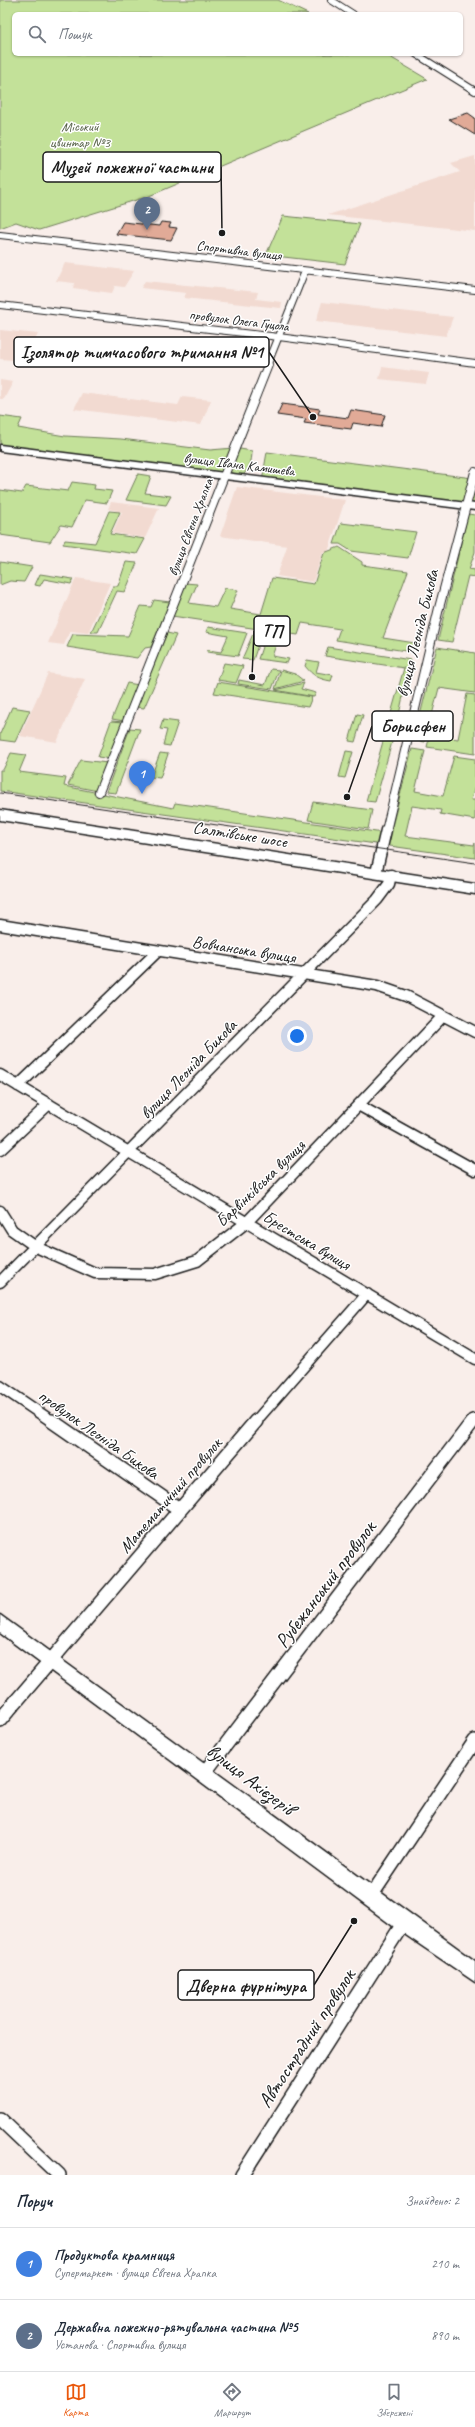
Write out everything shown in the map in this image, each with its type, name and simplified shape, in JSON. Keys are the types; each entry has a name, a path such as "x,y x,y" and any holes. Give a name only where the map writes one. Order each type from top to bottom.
{"main road":[{"name":"Салтівське шосе","path":"0,815 475,889"}],"street":[{"path":"332,0 350,12"},
{"path":"419,56 475,91"},
{"name":"Спортивна вулиця","path":"0,235 475,290"},
{"name":"вулиця Євгена Храпка","path":"99,792 305,271"},
{"name":"провулок Олега Гуцола","path":"0,305 279,337 475,363"},
{"name":"вулиця Івана Камишева","path":"0,448 470,507"},
{"name":"вулиця Леоніда Бикова","path":"376,873 470,507 475,472"},
{"name":"вулиця Леоніда Бикова","path":"0,1282 377,900 389,884 391,875"},
{"name":"Вовчанська вулиця","path":"0,925 157,952 304,974 391,990 475,1032"},
{"path":"18,1086 157,952"},
{"name":"Барвінківська вулиця","path":"0,1211 12,1230 36,1247 95,1273 155,1274 197,1261 247,1222 360,1106 443,1016"},
{"name":"Брестська вулиця","path":"0,1075 128,1153 247,1222 475,1359"},
{"path":"0,1150 49,1104"},
{"path":"360,1106 475,1170"},
{"name":"Математичний провулок","path":"0,1720 179,1510 367,1294"},
{"name":"провулок Леоніда Бикова","path":"0,1386 179,1510"},
{"name":"Рубежанський провулок","path":"205,1772 475,1419"},
{"name":"вулиця Ахієзерів","path":"0,1623 205,1772 404,1922 475,1972"},
{"path":"371,1896 475,1742"},
{"name":"Автострадний провулок","path":"242,2175 404,1922"},
{"path":"0,2119 59,2175"}],"shaded area":[{"path":"475,156 475,231 328,215 460,172 451,163"},
{"path":"65,263 134,271 124,287 115,286 112,293 73,288 74,283 56,281"},
{"path":"145,281 258,292 256,299 282,302 281,308 184,298 186,293 141,288"},
{"path":"322,302 453,317 446,336 316,321"},
{"path":"0,330 38,334 25,361 0,359"},
{"path":"382,367 429,373 426,384 379,379"},
{"path":"0,380 13,382 4,399 0,399"},
{"path":"82,393 178,405 182,397 211,400 201,425 74,409"},
{"path":"237,487 345,500 328,552 323,552 313,582 277,576 287,546 220,536"},
{"path":"111,502 159,508 145,538 112,533 122,512 108,509"},
{"path":"76,578 110,583 88,633 70,631 64,645 48,643"},
{"path":"48,673 85,679 57,742 20,736"}],"green space":[{"name":"Міський цвинтар №3","path":"0,0 278,0 304,12 12,12 12,56 388,56 427,79 149,196 39,230 16,222 0,228"},
{"path":"283,216 360,224 345,264 266,255"},
{"path":"0,416 22,419 18,428 65,436 121,439 210,450 234,448 252,451 251,459 248,469 240,478 7,449 8,446 0,445"},
{"path":"267,452 473,478 475,472 475,508 262,481"},
{"path":"138,474 151,476 145,493 171,496 166,505 126,500"},
{"path":"72,482 95,485 94,489 112,491 107,503 85,500 72,527 61,525 50,542 0,535 0,490 22,493 26,486 68,491"},
{"path":"109,511 120,512 110,534 145,539 137,554 63,544 65,540 95,543"},
{"path":"468,514 475,515 475,552 469,569 475,570 475,577 468,576 452,642 438,640"},
{"path":"341,523 416,532 408,558 351,551 340,544 334,544"},
{"path":"339,547 362,562 362,565 408,571 383,638 415,643 412,652 336,640 340,629 302,623 298,635 172,616 185,583 197,584 189,603 216,607 225,588 238,590 230,609 261,614 272,578 314,584 324,553"},
{"path":"0,562 32,567 24,582 10,581 0,585"},
{"path":"126,562 137,563 125,592 117,591 98,632 91,632 113,586 118,586"},
{"path":"40,574 73,579 71,584 44,579 40,586 35,585"},
{"path":"154,600 170,602 151,647 145,648 137,658 67,647 73,634 128,636 141,606 151,607"},
{"path":"208,627 247,633 238,656 207,652 208,650 221,652 228,636 206,632"},
{"path":"167,633 176,635 144,708 136,707"},
{"path":"253,634 261,636 253,660 242,659"},
{"path":"266,635 279,637 272,656 289,659 287,663 258,659"},
{"path":"328,647 411,660 396,728 375,802 366,801 404,668 325,656"},
{"path":"437,647 475,653 475,693 439,688 425,742 414,740"},
{"path":"307,660 319,662 316,672 333,675 331,681 314,675 305,666"},
{"path":"224,663 243,666 236,683 218,680"},
{"path":"271,669 279,670 272,689 238,684 239,680 265,685"},
{"path":"281,670 295,674 304,681 275,689"},
{"path":"218,682 312,697 308,707 214,693"},
{"path":"127,683 139,685 124,721 112,719"},
{"path":"304,683 301,689 316,693 314,697 275,690"},
{"path":"467,694 475,695 475,754 427,747 430,735 458,739"},
{"path":"12,707 30,710 15,742 0,740 0,734"},
{"path":"357,714 363,715 355,742 349,741"},
{"path":"163,720 178,722 170,746 163,745 167,730 160,729"},
{"path":"111,721 124,722 111,759 98,757"},
{"path":"130,728 140,729 116,793 106,792"},
{"path":"412,749 425,751 415,791 443,796 454,756 475,759 475,786 471,800 475,800 475,820 440,814 441,810 412,806 405,836 474,845 475,843 475,858 0,791 0,770 3,770 11,753 26,755 19,772 66,778 64,786 173,808 175,803 390,834"},
{"path":"346,751 353,752 345,778 339,777"},
{"path":"160,753 168,754 160,778 151,777"},
{"path":"81,760 108,763 98,791 68,785"},
{"path":"313,802 372,810 368,829 308,820"}],"building":[{"path":"468,113 475,118 475,135 449,119"},
{"path":"123,222 159,226 161,222 171,223 169,227 177,228 171,240 116,234"},
{"path":"282,404 320,409 318,414 348,418 351,410 385,415 381,427 353,423 351,429 304,423 306,419 277,415"}],"tram line":[{"path":"0,793 475,863"}],"place":[{"name":"Державна пожежно-рятувальна частина №5","path":"147,230"},
{"name":"Музей пожежної частини","path":"222,233"},
{"name":"Ізолятор тимчасового тримання №1","path":"313,417"},
{"name":"ТП","path":"252,677"},
{"name":"Продуктова крамниця","path":"142,794"},
{"name":"Борисфен","path":"347,797"},
{"name":"Дверна фурнітура","path":"354,1921"}]}
